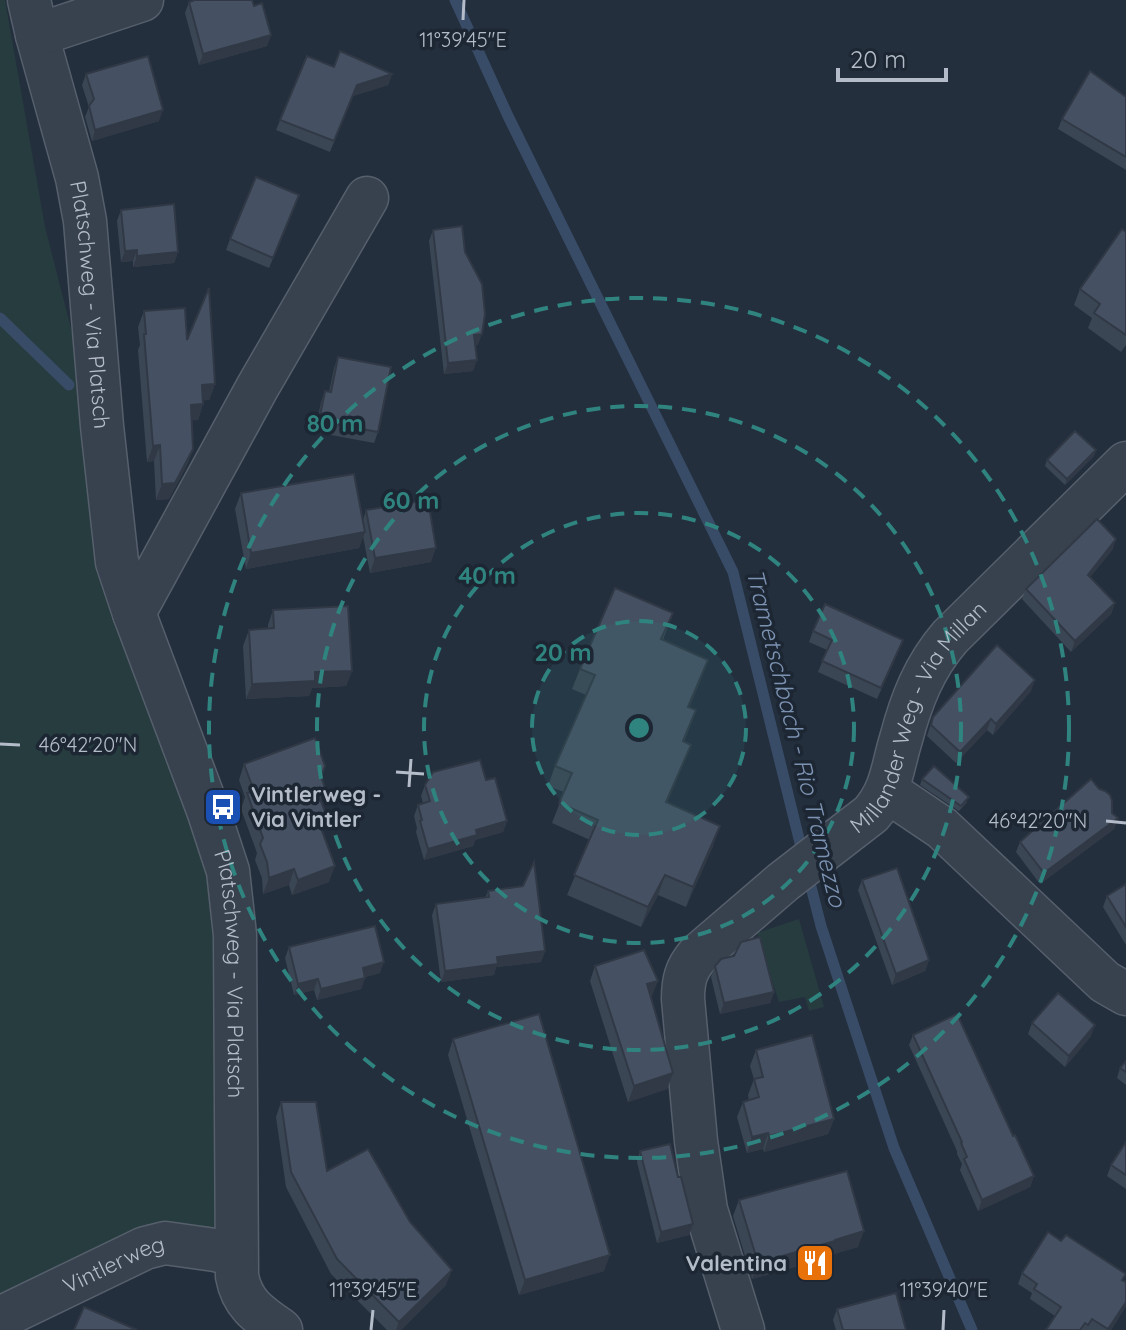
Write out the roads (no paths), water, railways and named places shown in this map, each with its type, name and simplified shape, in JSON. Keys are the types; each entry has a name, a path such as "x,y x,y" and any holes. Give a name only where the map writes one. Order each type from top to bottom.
{"street":[{"path":"33,17 142,0"},
{"name":"Platschweg - Via Platsch","path":"33,17 77,178 85,221 117,562 228,871 235,935 235,1255"},
{"path":"134,613 257,388 367,198"},
{"name":"Millander Weg - Via Millan","path":"743,1330 706,1210 684,1020 683,982 689,965 783,882 871,814 887,791 900,740 922,677 934,655 1126,463"},
{"path":"887,791 942,828 1105,982 1126,994"},
{"name":"Vintlerweg","path":"0,1318 145,1248 165,1243 235,1255"},
{"path":"235,1255 240,1291 251,1307 281,1330"}],"waterway":[{"name":"Trametschbach - Rio Tramezzo","path":"455,0 508,116 733,572 803,855"},
{"path":"0,318 69,385"},
{"name":"Trametschbach - Rio Tramezzo","path":"808,875 821,926 894,1148 972,1330"}],"place":[{"name":"Vintlerweg - Via Vintler","path":"223,807"},
{"name":"Valentina","path":"815,1263"}]}
